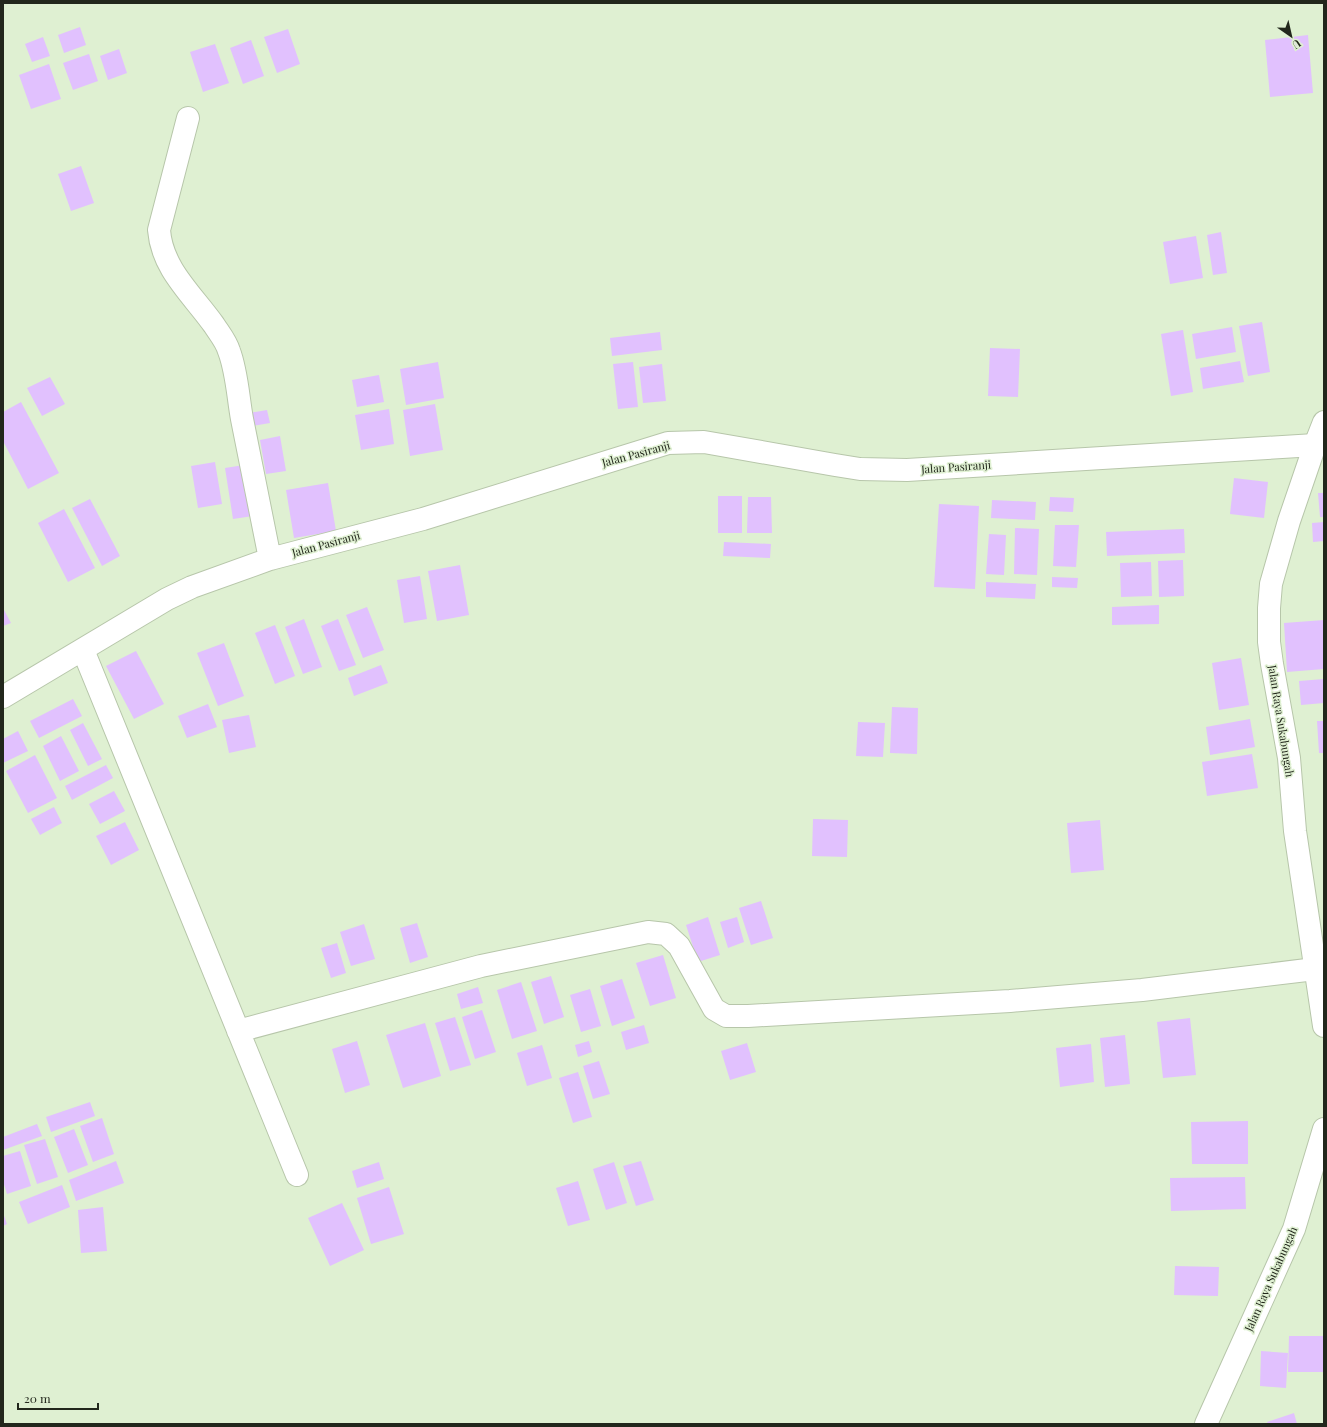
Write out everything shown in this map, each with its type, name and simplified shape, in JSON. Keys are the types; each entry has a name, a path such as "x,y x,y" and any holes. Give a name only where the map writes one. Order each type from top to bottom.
{"street":[{"path":"188,118 159,230 160,242 164,256 171,269 223,338 229,350 270,558"},
{"name":"Jalan Raya Sukabungah","path":"1324,422 1289,521 1271,584 1269,608 1269,642 1289,758 1295,831 1324,1026"},
{"name":"Jalan Pasiranji","path":"3,697 167,599 192,587 270,558 423,518 668,443 704,442 841,466 884,470 908,470 1315,445"},
{"path":"83,650 297,1175"},
{"path":"238,1031 482,966 617,940 648,932 666,934 679,946 714,1009 726,1016 1010,1001 1142,990 1315,969"},
{"name":"Jalan Raya Sukabungah","path":"1206,1424 1294,1229 1324,1129"}],"building":[{"path":"80,27 86,45 64,53 58,35"},
{"path":"288,29 300,64 277,73 264,37"},
{"path":"1308,35 1313,93 1270,97 1265,40"},
{"path":"43,37 50,56 32,62 25,44"},
{"path":"251,40 264,76 243,84 230,48"},
{"path":"215,44 229,83 203,92 190,52"},
{"path":"119,49 127,73 108,80 100,56"},
{"path":"89,54 98,81 73,90 63,63"},
{"path":"49,64 61,99 31,109 19,75"},
{"path":"81,166 94,203 71,211 58,174"},
{"path":"1221,232 1227,273 1213,275 1207,235"},
{"path":"1196,236 1203,278 1170,284 1163,242"},
{"path":"1262,322 1270,372 1248,376 1239,326"},
{"path":"1232,327 1236,352 1196,359 1192,334"},
{"path":"1183,330 1193,392 1171,396 1161,334"},
{"path":"660,332 662,350 612,356 610,338"},
{"path":"990,348 1020,349 1018,397 988,396"},
{"path":"1240,361 1244,382 1203,389 1200,368"},
{"path":"438,362 444,398 406,405 400,369"},
{"path":"633,362 638,407 618,409 613,364"},
{"path":"662,364 666,401 643,403 639,367"},
{"path":"379,375 384,402 357,407 352,380"},
{"path":"50,377 65,404 42,416 27,388"},
{"path":"21,402 59,473 28,489 3,441 3,412"},
{"path":"435,404 443,450 410,456 403,410"},
{"path":"389,409 394,444 361,450 355,415"},
{"path":"267,410 270,423 252,426 249,413"},
{"path":"280,436 286,471 266,474 260,440"},
{"path":"215,462 222,504 198,508 191,466"},
{"path":"244,465 253,516 233,519 225,468"},
{"path":"1234,478 1268,482 1264,518 1230,514"},
{"path":"328,483 336,531 294,538 286,490"},
{"path":"1318,493 1324,493 1324,517 1320,517"},
{"path":"718,496 742,496 742,533 718,533"},
{"path":"748,497 771,497 772,533 747,533"},
{"path":"1050,497 1074,498 1073,512 1049,511"},
{"path":"90,499 120,556 102,566 72,508"},
{"path":"992,500 1036,502 1035,520 991,518"},
{"path":"939,504 979,506 975,589 934,587"},
{"path":"64,509 95,568 68,582 38,523"},
{"path":"1324,522 1324,541 1313,542 1312,523"},
{"path":"1055,525 1079,525 1076,567 1053,566"},
{"path":"1015,528 1039,529 1037,575 1014,574"},
{"path":"1184,529 1185,553 1107,556 1106,532"},
{"path":"989,534 1006,535 1004,575 986,574"},
{"path":"724,542 771,544 770,558 723,556"},
{"path":"1183,560 1184,596 1159,597 1158,561"},
{"path":"1151,562 1152,596 1121,597 1120,563"},
{"path":"460,565 469,615 437,621 428,571"},
{"path":"420,576 427,619 404,623 397,580"},
{"path":"1052,577 1078,578 1077,588 1052,587"},
{"path":"986,582 1036,584 1035,599 986,597"},
{"path":"1159,605 1159,624 1112,625 1112,607"},
{"path":"367,607 384,650 363,658 346,615"},
{"path":"3,608 11,623 3,626"},
{"path":"304,619 322,667 303,674 285,627"},
{"path":"338,619 356,665 339,671 321,626"},
{"path":"1324,620 1324,669 1287,672 1284,623"},
{"path":"275,625 295,676 275,684 255,633"},
{"path":"224,643 244,696 218,706 197,653"},
{"path":"136,651 164,704 134,719 106,666"},
{"path":"1241,658 1249,705 1219,710 1212,663"},
{"path":"381,665 388,683 354,696 348,678"},
{"path":"1324,679 1324,703 1301,705 1299,681"},
{"path":"73,699 82,716 39,738 30,721"},
{"path":"208,704 217,727 187,738 178,716"},
{"path":"892,707 918,708 917,754 890,753"},
{"path":"249,715 256,747 229,753 222,720"},
{"path":"1250,719 1255,747 1210,755 1206,727"},
{"path":"1317,721 1324,721 1324,753 1319,753"},
{"path":"858,722 885,723 883,757 856,756"},
{"path":"83,723 102,759 88,766 70,730"},
{"path":"18,731 28,751 3,763 3,739"},
{"path":"61,736 79,771 60,781 43,746"},
{"path":"1252,754 1258,788 1207,796 1202,762"},
{"path":"35,755 57,798 28,813 6,771"},
{"path":"106,765 113,778 72,800 65,786"},
{"path":"114,791 125,811 100,824 89,804"},
{"path":"54,807 62,823 40,835 31,819"},
{"path":"813,819 848,820 847,857 812,856"},
{"path":"1100,820 1104,870 1071,873 1067,823"},
{"path":"125,822 139,850 111,865 96,836"},
{"path":"761,901 773,938 751,945 739,908"},
{"path":"708,917 720,955 698,962 686,925"},
{"path":"737,917 744,942 728,948 720,922"},
{"path":"417,923 428,957 410,963 400,928"},
{"path":"364,924 375,959 351,966 340,932"},
{"path":"337,943 346,973 331,978 321,948"},
{"path":"663,955 676,998 650,1006 636,963"},
{"path":"551,976 564,1017 544,1024 531,982"},
{"path":"622,979 635,1018 612,1026 600,986"},
{"path":"521,982 537,1031 512,1039 497,990"},
{"path":"478,987 483,1003 461,1009 457,994"},
{"path":"590,989 601,1026 581,1032 570,995"},
{"path":"482,1010 496,1052 475,1059 462,1017"},
{"path":"455,1017 471,1065 450,1071 435,1023"},
{"path":"1190,1018 1196,1075 1163,1078 1157,1022"},
{"path":"425,1023 441,1076 403,1088 386,1035"},
{"path":"644,1025 649,1043 626,1050 621,1032"},
{"path":"1125,1035 1130,1084 1105,1087 1100,1038"},
{"path":"357,1041 370,1085 345,1093 332,1049"},
{"path":"589,1041 592,1052 578,1057 575,1045"},
{"path":"747,1043 756,1072 730,1080 721,1051"},
{"path":"1091,1044 1094,1082 1060,1087 1056,1048"},
{"path":"542,1045 552,1078 527,1086 517,1053"},
{"path":"599,1061 610,1094 593,1099 583,1066"},
{"path":"578,1072 592,1117 573,1123 559,1078"},
{"path":"90,1102 95,1116 51,1132 46,1117"},
{"path":"102,1118 114,1154 93,1162 80,1126"},
{"path":"1248,1121 1248,1164 1192,1164 1191,1122"},
{"path":"37,1124 42,1136 3,1150 3,1137"},
{"path":"74,1129 88,1165 68,1173 54,1137"},
{"path":"45,1139 58,1177 37,1184 24,1145"},
{"path":"20,1151 31,1186 7,1194 3,1181 3,1156"},
{"path":"116,1161 124,1183 76,1201 69,1180"},
{"path":"641,1161 654,1200 636,1206 623,1166"},
{"path":"379,1162 384,1179 357,1188 352,1171"},
{"path":"614,1162 627,1203 606,1210 593,1169"},
{"path":"1245,1177 1246,1209 1171,1211 1170,1178"},
{"path":"578,1181 590,1220 568,1226 556,1188"},
{"path":"62,1185 70,1207 28,1224 19,1202"},
{"path":"389,1187 404,1234 371,1244 357,1198"},
{"path":"342,1203 364,1250 330,1266 308,1218"},
{"path":"103,1207 107,1251 81,1253 78,1210"},
{"path":"3,1213 7,1224 3,1226"},
{"path":"1175,1266 1219,1267 1218,1296 1174,1295"},
{"path":"1289,1336 1324,1336 1324,1372 1288,1372"},
{"path":"1261,1351 1288,1353 1286,1388 1260,1386"},
{"path":"1294,1413 1297,1424 1268,1424 1267,1422"}]}
